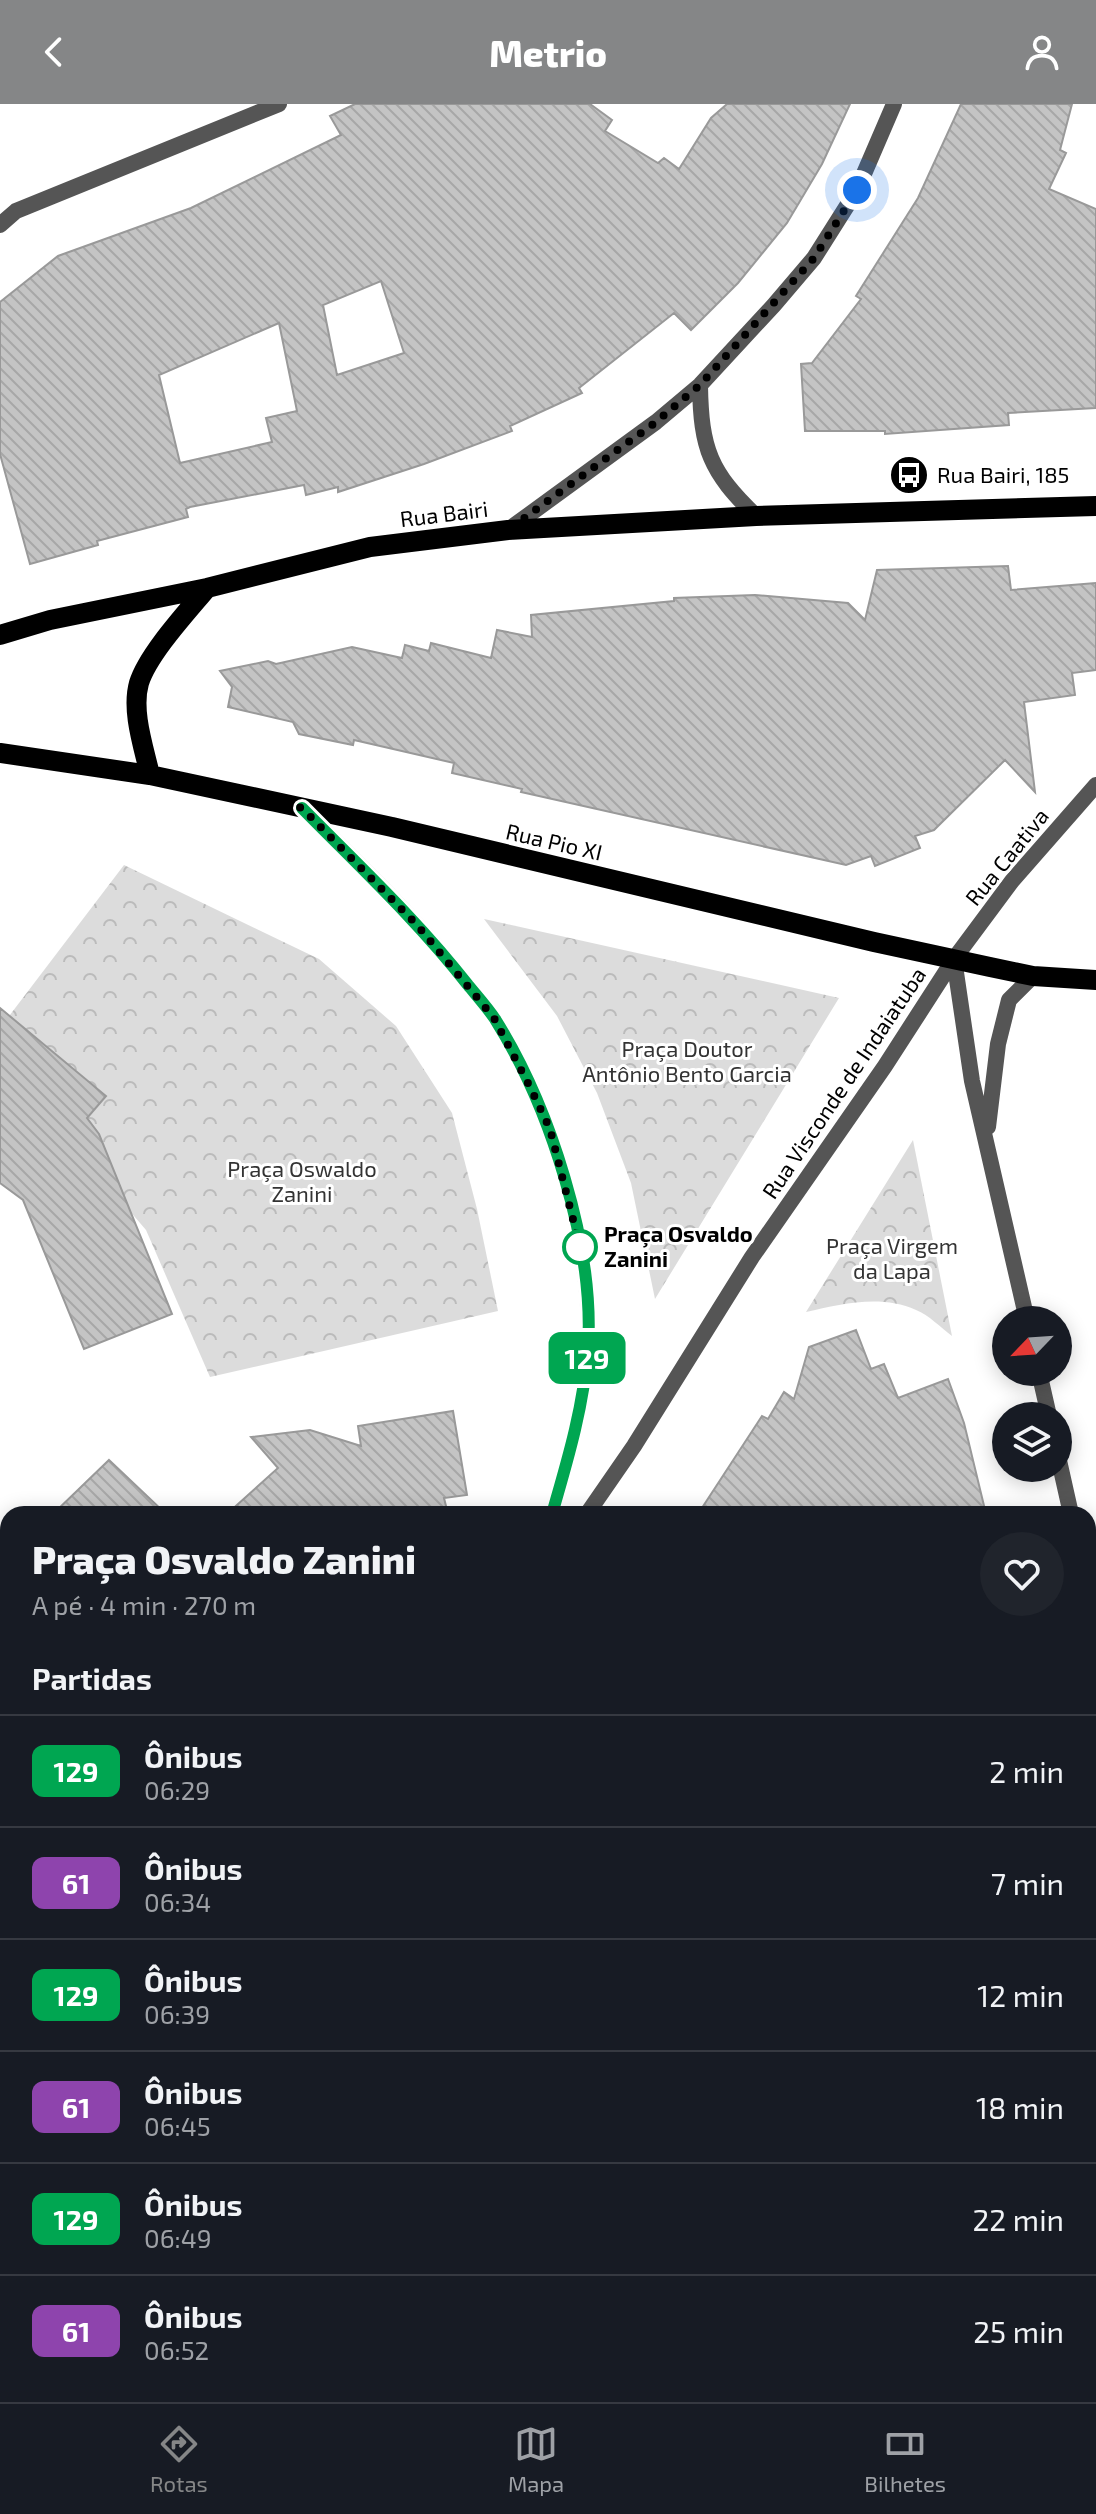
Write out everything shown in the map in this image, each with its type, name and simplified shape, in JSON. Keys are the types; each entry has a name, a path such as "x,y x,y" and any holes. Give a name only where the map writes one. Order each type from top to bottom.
{"main road":[{"name":"Rua Bairi","path":"0,635 50,620 207,588 370,547 508,530 756,516 1096,506"},
{"path":"150,775 137,705 139,684 169,636 207,588"},
{"name":"Rua Pio XI","path":"0,753 150,775 954,959 1033,976 1096,980"}],"street":[{"path":"0,225 8,212 279,104"},
{"path":"508,530 656,422 700,385 814,258 857,190 894,104"},
{"path":"700,385 704,442 712,463 730,490 756,516"},
{"name":"Rua Caativa","path":"954,959 1012,881 1096,785"},
{"path":"302,808 417,925 494,1018 550,1129 577,1230 588,1294 588,1348 579,1423 554,1506"},
{"path":"954,959 972,1081 1024,1306"},
{"name":"Rua Visconde de Indaiatuba","path":"593,1506 634,1446 752,1257 885,1066 954,959"},
{"path":"987,1136 998,1044 1009,1000 1033,976"},
{"path":"1064,1482 1069,1506"}],"green space":[{"name":"Praça Oswaldo Zanini","path":"124,865 319,959 396,1026 452,1113 477,1209 498,1311 210,1377 146,1230 57,1126 0,1028"},
{"name":"Praça Doutor Antônio Bento Garcia","path":"484,919 839,998 655,1299 631,1183 597,1093 557,1016"},
{"name":"Praça Virgem da Lapa","path":"913,1140 952,1336 921,1312 889,1302 861,1302 806,1312"}],"building":[{"path":"355,104 590,104 612,120 605,131 658,163 664,158 679,169 711,118 727,104 850,104 822,164 787,223 738,283 691,330 674,313 579,388 582,393 510,426 512,431 338,492 338,487 306,495 304,485 190,507 186,509 188,517 97,541 98,545 30,564 0,454 0,302 58,256 191,208 341,135 330,116","holes":["381,281 404,353 337,375 323,305","279,323 297,411 266,418 272,442 180,463 159,375"]},
{"path":"961,104 1072,104 1060,150 1066,153 1049,189 1096,209 1096,408 1008,413 1009,425 885,434 885,431 805,431 801,364 812,363 861,299 856,296 918,198"},
{"path":"1008,566 1011,590 1096,583 1096,670 1072,673 1075,695 1024,702 1035,792 1005,760 934,830 915,836 920,848 875,866 871,856 846,865 521,792 522,789 452,773 454,763 354,740 353,745 299,734 293,722 228,707 232,687 220,671 268,661 276,664 352,647 402,658 405,645 429,651 431,643 491,658 497,630 532,637 531,615 674,601 674,598 755,595 848,603 865,620 877,570"},
{"path":"0,1008 106,1096 87,1118 99,1134 172,1314 84,1349 23,1200 0,1183"},
{"path":"856,1330 871,1369 884,1364 898,1398 948,1379 964,1423 984,1506 703,1506 762,1416 768,1419 784,1392 794,1399 809,1347"},
{"path":"453,1411 467,1495 444,1498 446,1506 236,1506 278,1468 251,1437 310,1430 361,1446 358,1426"},
{"path":"109,1460 158,1506 61,1506"}],"bus line":[{"name":"129","path":"302,808 454,966 494,1018 550,1129 577,1230 588,1294 588,1348 579,1423 554,1506"}],"place":[{"name":"Rua Bairi, 185","path":"909,475"},
{"name":"Praça Osvaldo Zanini","path":"580,1247"}],"route":[{"path":"580,1247 550,1129 494,1018 454,966 302,808 150,775 137,705 139,684 149,664 207,588 370,547 508,530 656,422 700,385 814,258 857,190"}]}
